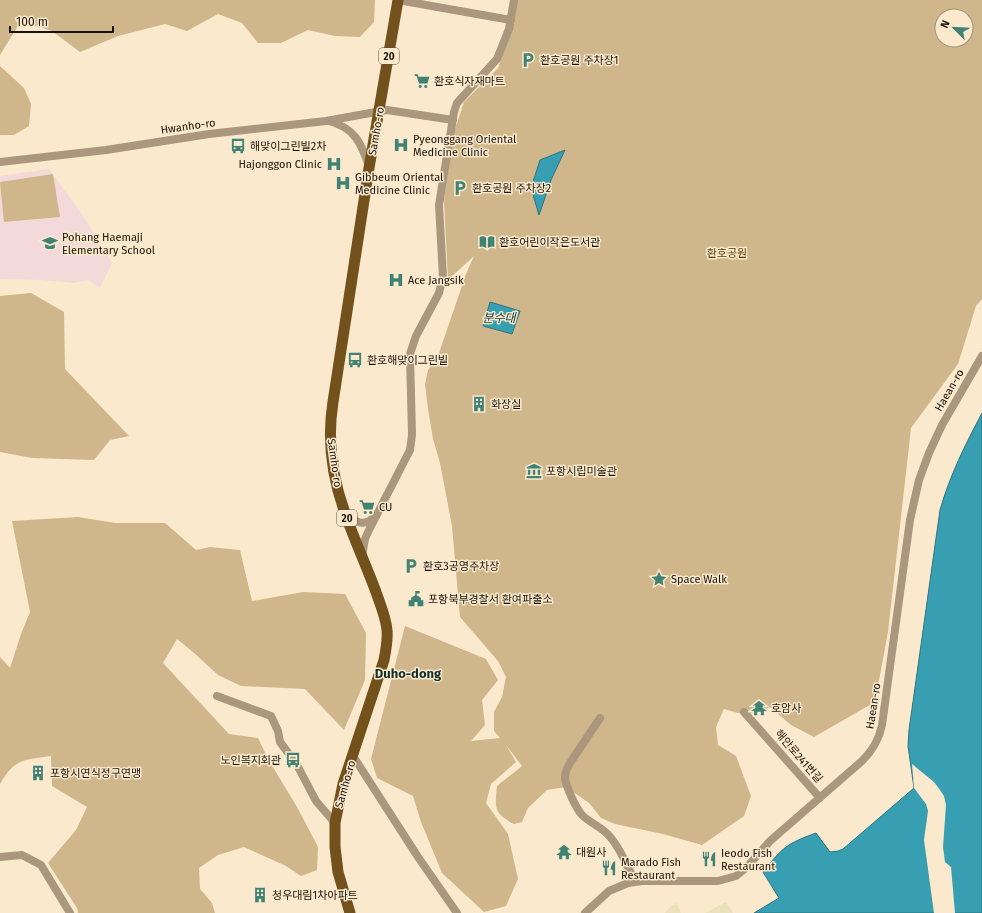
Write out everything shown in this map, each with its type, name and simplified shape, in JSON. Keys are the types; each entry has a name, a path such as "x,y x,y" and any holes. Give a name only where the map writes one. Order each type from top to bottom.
{"main road":[{"name":"Samho-ro","path":"350,913 338,872 335,846 335,823 340,795 384,660 387,629 382,608 344,511 336,483 331,453 331,412 369,168 380,112 398,0"}],"street":[{"path":"398,0 511,20"},
{"path":"362,556 365,539 375,516 410,450 412,435 410,354 416,336 442,288 443,277 440,205 457,103 497,59 511,20 514,0"},
{"name":"Hwanho-ro","path":"0,162 106,150 210,134 395,110 453,120"},
{"path":"326,120 344,126 356,136 369,168"},
{"name":"Haean-ro","path":"585,913 609,891 622,884 635,882 718,881 736,876 747,867 770,841 868,756 876,745 882,725 910,520 918,480 942,425 982,356"},
{"path":"344,511 351,519 361,523 370,521 375,516"},
{"path":"217,696 271,716 278,731 280,742 296,765 316,801 335,823"},
{"name":"해안로241번길","path":"744,712 820,798"},
{"path":"600,718 570,763 567,769 566,779 579,811 586,818 610,835 635,882"},
{"path":"353,756 422,863 458,913"},
{"path":"0,857 22,855 41,865 70,913"}],"shaded area":[{"name":"Pohang Haemaji Elementary School","path":"49,169 88,223 112,263 100,288 88,280 74,283 41,280 0,279 0,176"}],"green space":[{"path":"0,0 375,0 374,22 360,37 335,36 308,30 281,43 258,43 242,23 218,14 187,31 165,24 118,36 80,52 52,31 21,21 0,55"},
{"name":"환호공원","path":"517,0 982,0 982,299 976,306 958,364 911,428 888,632 875,702 814,737 791,725 770,707 747,714 724,709 716,727 718,745 736,756 751,796 744,816 702,845 663,834 615,824 601,818 589,803 566,787 547,790 528,808 522,822 514,824 502,817 496,805 497,786 522,766 506,745 516,762 491,784 486,803 508,834 518,879 506,906 484,912 442,873 421,822 413,796 377,778 371,759 405,626 486,659 498,680 482,700 485,725 471,741 500,738 494,731 494,712 502,697 506,677 498,661 460,617 452,526 440,463 433,439 425,384 428,370 437,359 466,274 474,256 448,280 444,200 454,132 464,102 498,68 512,28"},
{"path":"0,66 24,88 31,104 29,126 14,135 0,135"},
{"path":"53,174 60,217 4,222 0,182"},
{"path":"31,293 64,312 65,369 129,436 110,440 94,460 32,458 0,452 0,296"},
{"path":"78,517 115,523 165,523 196,550 210,547 240,550 252,601 303,592 345,594 366,633 365,680 344,730 305,689 241,686 218,675 177,639 163,663 229,734 258,738 268,759 297,807 318,847 317,870 301,876 286,866 244,847 218,855 199,868 200,889 212,903 215,913 78,913 77,908 48,863 76,830 87,807 52,786 51,756 34,758 21,762 10,769 0,784 0,657 10,668 30,612 12,521"}],"sand":[{"path":"726,902 733,913 705,913"},
{"path":"677,903 681,913 665,913 670,907"}],"water":[{"path":"565,150 551,180 539,215 531,188 540,160"},
{"name":"분수대","path":"490,302 520,311 512,334 483,326"},
{"path":"982,413 982,913 754,913 779,898 763,872 786,847 798,840 816,833 830,852 843,849 914,788 908,746 909,730 940,510 958,460"}],"pier":[{"path":"912,764 934,782 944,796 946,805 943,847 945,862 951,867 955,913 934,913 924,840 928,811 926,804 914,788"}],"place":[{"name":"환호공원 주차장1","path":"528,60"},
{"name":"환호식자재마트","path":"422,81"},
{"name":"Pyeonggang Oriental Medicine Clinic","path":"401,145"},
{"name":"해맞이그린빌2차","path":"238,146"},
{"name":"Hajonggon Clinic","path":"334,164"},
{"name":"Gibbeum Oriental Medicine Clinic","path":"343,183"},
{"name":"환호공원 주차장2","path":"460,188"},
{"name":"환호어린이작은도서관","path":"487,242"},
{"name":"Pohang Haemaji Elementary School","path":"50,243"},
{"name":"Ace Jangsik","path":"396,280"},
{"name":"환호해맞이그린빌","path":"355,360"},
{"name":"화장실","path":"479,404"},
{"name":"포항시립미술관","path":"534,471"},
{"name":"CU","path":"367,507"},
{"name":"환호3공영주차장","path":"411,566"},
{"name":"Space Walk","path":"659,579"},
{"name":"포항북부경찰서 환여파출소","path":"416,599"},
{"name":"호암사","path":"759,708"},
{"name":"노인복지회관","path":"293,760"},
{"name":"포항시연식정구연맹","path":"38,773"},
{"name":"대원사","path":"564,852"},
{"name":"Ieodo Fish Restaurant","path":"709,859"},
{"name":"Marado Fish Restaurant","path":"609,868"},
{"name":"청우대림1차아파트","path":"260,895"}],"district":[{"name":"Duho-dong","path":"408,673"}]}
